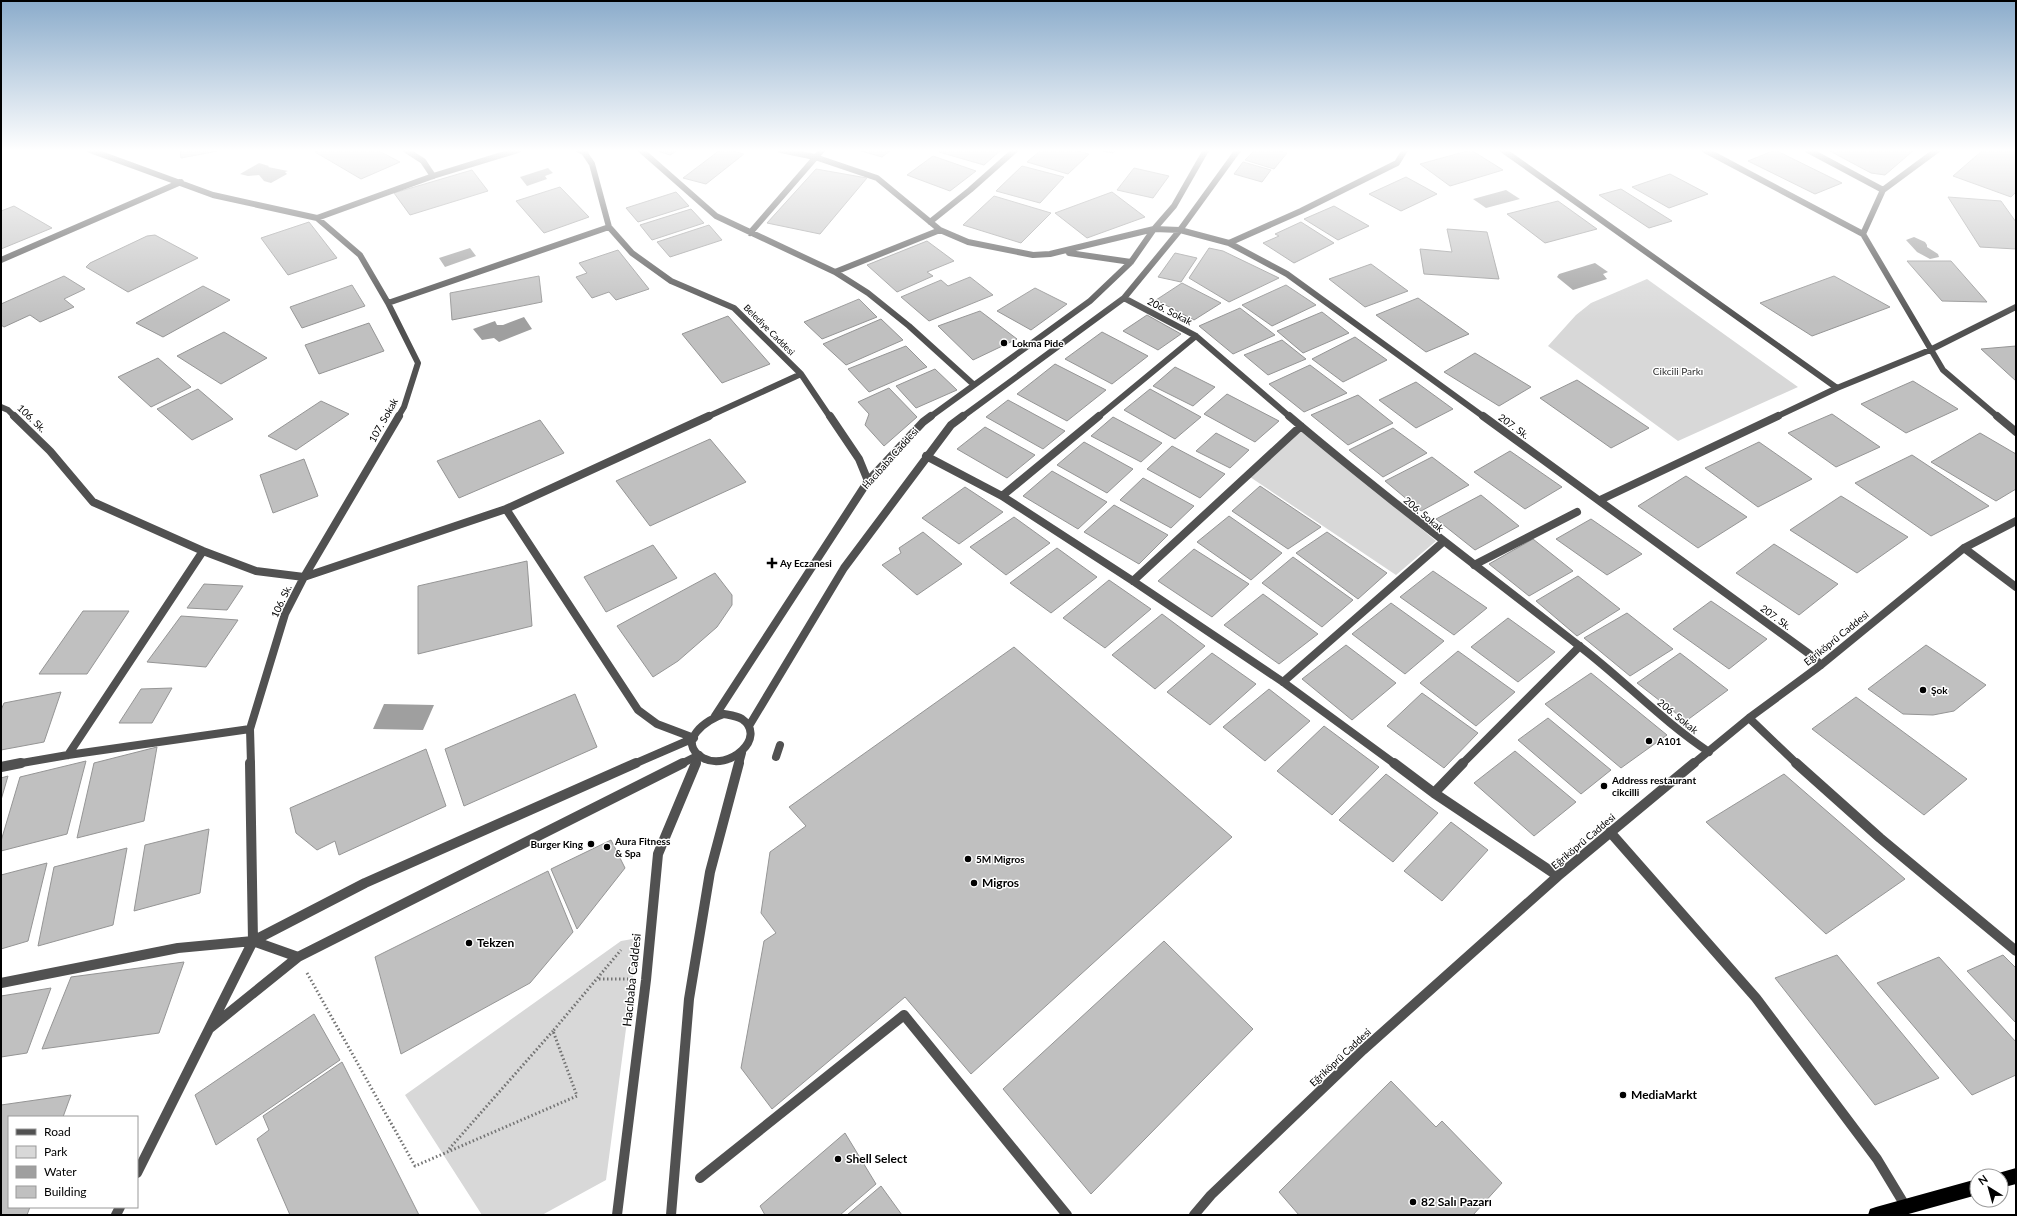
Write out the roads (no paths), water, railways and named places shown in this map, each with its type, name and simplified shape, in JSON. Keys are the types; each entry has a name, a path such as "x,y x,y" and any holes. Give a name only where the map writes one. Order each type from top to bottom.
{"highway":[{"path":"1876,1215 1969,1189"}],"street":[{"path":"1,260 124,207"},
{"name":"107. Sokak","path":"266,207 317,218 360,255 388,303 418,363 404,407 304,577"},
{"path":"317,218 348,207"},
{"name":"Belediye Caddesi","path":"604,207 609,227 632,254 671,281 734,308 801,374 859,459 868,481"},
{"path":"705,207 716,216 835,272 868,293 903,321 973,384"},
{"path":"750,233 772,207"},
{"path":"911,207 940,230 968,242 987,247 1033,255 1065,252 1132,262"},
{"path":"930,222 949,207"},
{"name":"Hacıbaba Caddesi","path":"714,716 868,481 923,422 973,384 1090,301 1132,262 1154,230 1173,207"},
{"path":"749,726 844,568 951,424 1124,298 1180,230 1197,207"},
{"path":"1229,243 1310,207"},
{"path":"1583,207 1837,388"},
{"path":"1813,207 1863,234 1943,370 2016,432"},
{"path":"1863,234 1875,207"},
{"path":"388,303 609,227"},
{"path":"835,272 940,230"},
{"name":"207. Sk.","path":"1065,252 1154,230 1180,230 1229,243 1287,274 1600,500 1808,653 1821,665"},
{"name":"206. Sokak","path":"1124,298 1196,336 1302,426 1443,542 1580,646 1686,737 1709,752"},
{"path":"1600,500 1837,388 1930,350 2016,307"},
{"path":"1002,496 1196,336"},
{"path":"304,577 506,509 801,374"},
{"name":"106. Sk.","path":"1,406 8,410 50,451 93,502 203,551 256,571 304,577 285,614 250,729 253,941"},
{"path":"1133,581 1302,426"},
{"path":"926,456 1002,496 1133,581 1283,682 1434,794 1558,876"},
{"path":"506,509 638,710 650,721 664,728 694,738"},
{"path":"1474,566 1577,512"},
{"name":"Eğriköprü Caddesi","path":"1194,1215 1211,1195 1363,1050 1558,876 1610,832 1749,718 1821,665 1964,548 2016,521"},
{"path":"1283,682 1443,542"},
{"path":"1964,548 2016,587"},
{"path":"68,755 203,551"},
{"path":"1434,794 1580,646"},
{"path":"671,1215 689,999 710,872 742,753 748,745 751,737 749,726 741,717 733,714 714,716 699,726 694,738 695,749 699,755 706,759 724,761 742,753"},
{"path":"1749,718 1774,743 1898,854 2016,950"},
{"path":"1,767 68,755 250,729"},
{"path":"1,983 178,948 253,941 365,883 694,738"},
{"path":"776,757 780,745"},
{"path":"208,1030 298,957 621,796 699,755"},
{"name":"Hacıbaba Caddesi","path":"617,1215 646,980 658,854 699,755"},
{"path":"1610,832 1756,998 1877,1160 1906,1207"},
{"path":"253,941 298,957"},
{"path":"138,1171 253,941"},
{"path":"700,1178 904,1015 1067,1215"}],"water":[{"path":"1914,237 1925,242 1927,247 1938,254 1939,257 1930,259 1917,252 1906,240"},
{"path":"470,248 476,256 445,267 439,258"},
{"path":"1595,263 1608,272 1603,274 1607,279 1573,290 1557,277 1559,274"},
{"path":"524,317 532,329 499,342 494,338 482,340 473,329 495,321 497,325 503,325"},
{"path":"384,704 434,705 423,730 373,729"}],"place":[{"name":"Lokma Pide","path":"1004,343"},
{"name":"Ay Eczanesi","path":"772,563"},
{"name":"Şok","path":"1923,690"},
{"name":"A101","path":"1649,741"},
{"name":"Address restaurant cikcilli","path":"1604,786"},
{"name":"Burger King","path":"591,844"},
{"name":"Aura Fitness & Spa","path":"607,847"},
{"name":"5M Migros","path":"968,859"},
{"name":"Migros","path":"974,883"},
{"name":"Tekzen","path":"469,943"},
{"name":"MediaMarkt","path":"1623,1095"},
{"name":"Shell Select","path":"838,1159"},
{"name":"82 Salı Pazarı","path":"1413,1202"}],"park label":[{"name":"Cikcili Parkı","path":"1678,371"}]}
